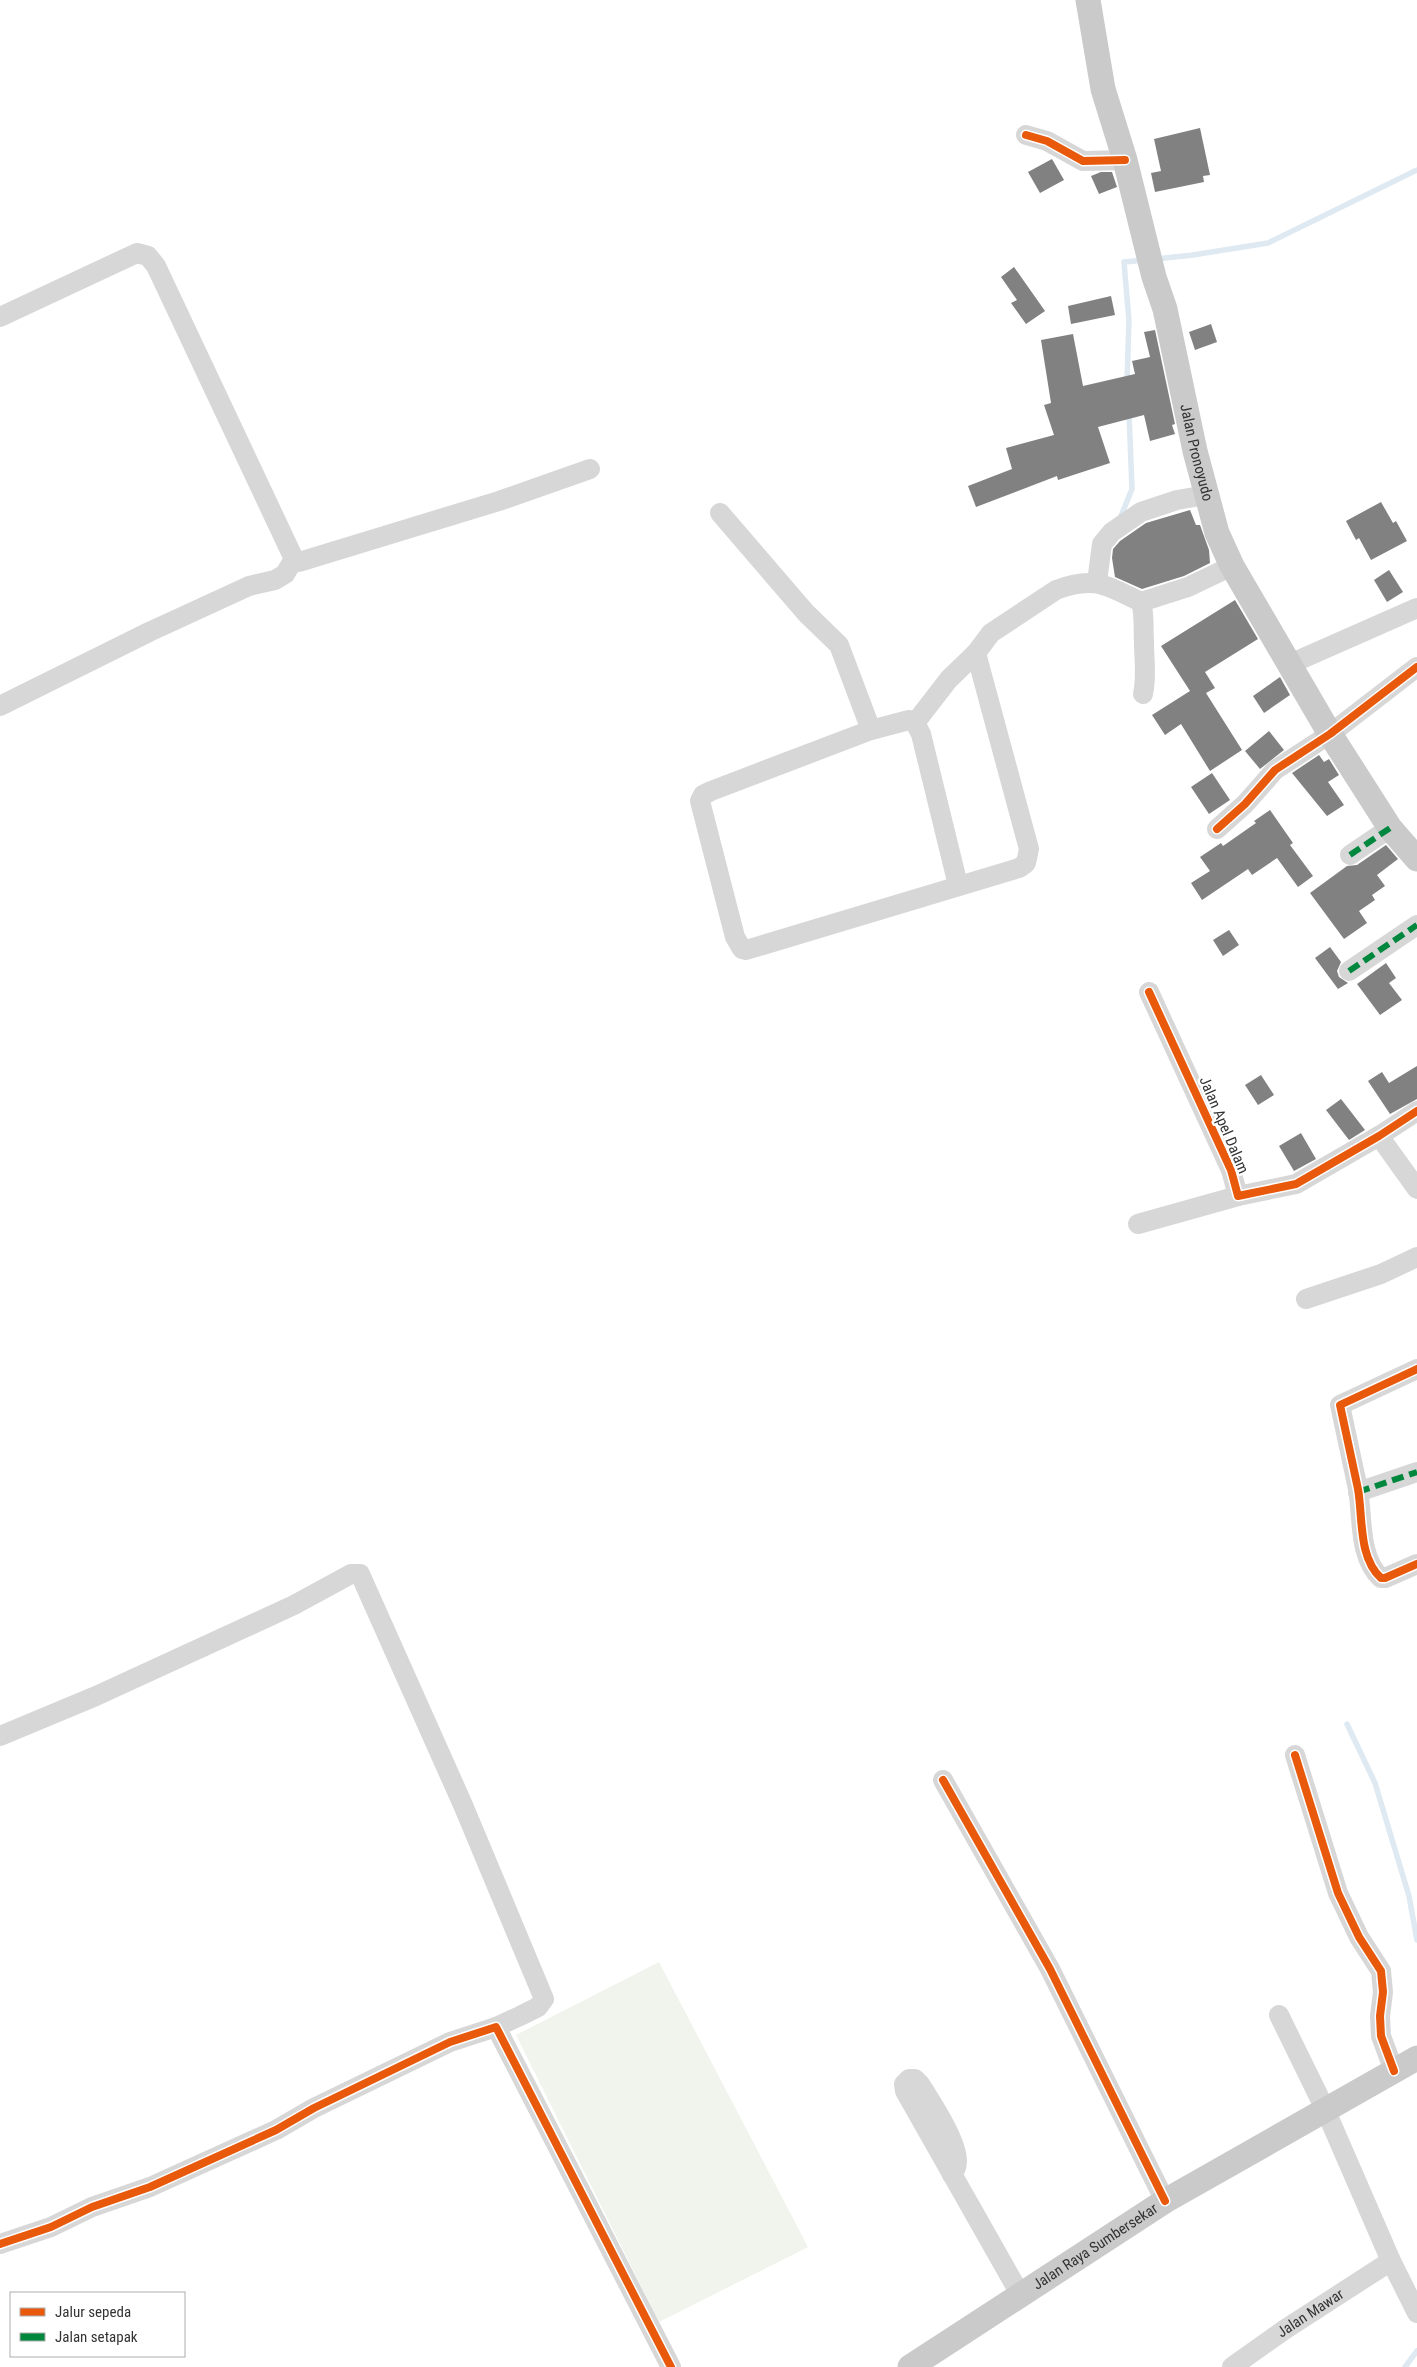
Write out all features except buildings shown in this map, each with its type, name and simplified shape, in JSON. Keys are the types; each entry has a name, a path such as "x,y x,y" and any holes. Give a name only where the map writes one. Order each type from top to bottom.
{"main road":[{"name":"Jalan Pronoyudo","path":"1088,0 1103,89 1125,160 1154,277 1175,350 1206,495 1217,533 1232,566 1330,734 1390,828 1417,859"},
{"name":"Jalan Raya Sumbersekar","path":"910,2367 1165,2201 1417,2058"}],"street":[{"path":"1026,135 1047,141 1083,161 1125,160"},
{"path":"0,316 48,295 112,262 137,253 148,256 156,266 294,559 305,562 590,469"},
{"path":"1097,582 1102,544 1112,532 1141,512 1177,500 1206,495"},
{"path":"720,513 806,613 839,645 871,730"},
{"path":"0,706 149,632 249,586 275,580 285,574 294,559"},
{"path":"915,723 948,679 976,653 991,633 1056,590 1086,582 1097,582 1141,602 1188,587 1232,566"},
{"path":"1141,602 1144,612 1146,669 1143,694"},
{"path":"1290,664 1417,608"},
{"path":"958,885 922,734 915,723 908,720 901,720 871,730 712,791 702,798 701,810 735,936 742,949 751,950 958,885 1019,868 1026,864 1029,855 976,653"},
{"path":"1217,829 1245,804 1275,770 1330,734 1417,666"},
{"path":"1350,856 1390,828"},
{"path":"1349,972 1417,925"},
{"name":"Jalan Apel Dalam","path":"1149,992 1231,1170 1238,1196 1296,1184 1379,1136 1417,1111"},
{"path":"1379,1136 1417,1189"},
{"path":"1138,1224 1238,1196"},
{"path":"1306,1299 1381,1274 1417,1257"},
{"path":"1417,1369 1340,1405 1358,1492 1366,1547 1378,1575 1385,1578 1417,1564"},
{"path":"1358,1492 1417,1472"},
{"path":"0,1736 96,1696 294,1605 351,1574 360,1574 463,1805 544,1999 542,2004 496,2027 450,2042 314,2108 276,2130 150,2187 92,2207 51,2227 0,2244"},
{"path":"1295,1755 1338,1892 1359,1937 1381,1971 1383,1992 1380,2016 1381,2036 1394,2070"},
{"path":"943,1780 1050,1969 1165,2201"},
{"path":"1279,2014 1326,2109 1391,2261 1417,2313"},
{"path":"496,2027 671,2367"},
{"path":"952,2175 1020,2294"},
{"name":"Jalan Mawar","path":"1232,2367 1284,2330 1391,2261"}],"shaded area":[{"path":"659,1962 808,2247 659,2322 516,2035"}],"waterway":[{"path":"1156,259 1268,243 1417,170"},
{"path":"1127,381 1129,321 1124,262 1145,260"},
{"path":"1121,516 1132,489 1129,413"},
{"path":"1347,1724 1375,1783 1409,1896 1417,1940"},
{"path":"1405,2367 1417,2351"}],"marked path":[{"path":"1350,855 1390,828"},
{"path":"1349,971 1417,925"},
{"path":"1358,1492 1417,1472"}],"cycle path":[{"path":"1026,135 1047,141 1083,161 1125,160"},
{"path":"1217,829 1245,804 1275,770 1330,734 1417,667"},
{"path":"1149,992 1231,1170 1238,1196 1296,1184 1379,1136 1417,1111"},
{"path":"1417,1369 1340,1405 1358,1489 1363,1536 1368,1559 1381,1578 1417,1564"},
{"path":"1295,1755 1338,1893 1359,1937 1381,1971 1383,1992 1380,2016 1381,2036 1394,2071"},
{"path":"943,1780 1050,1969 1165,2201"},
{"path":"0,2244 51,2227 92,2207 150,2187 276,2130 314,2108 450,2042 496,2027 671,2367"}]}
